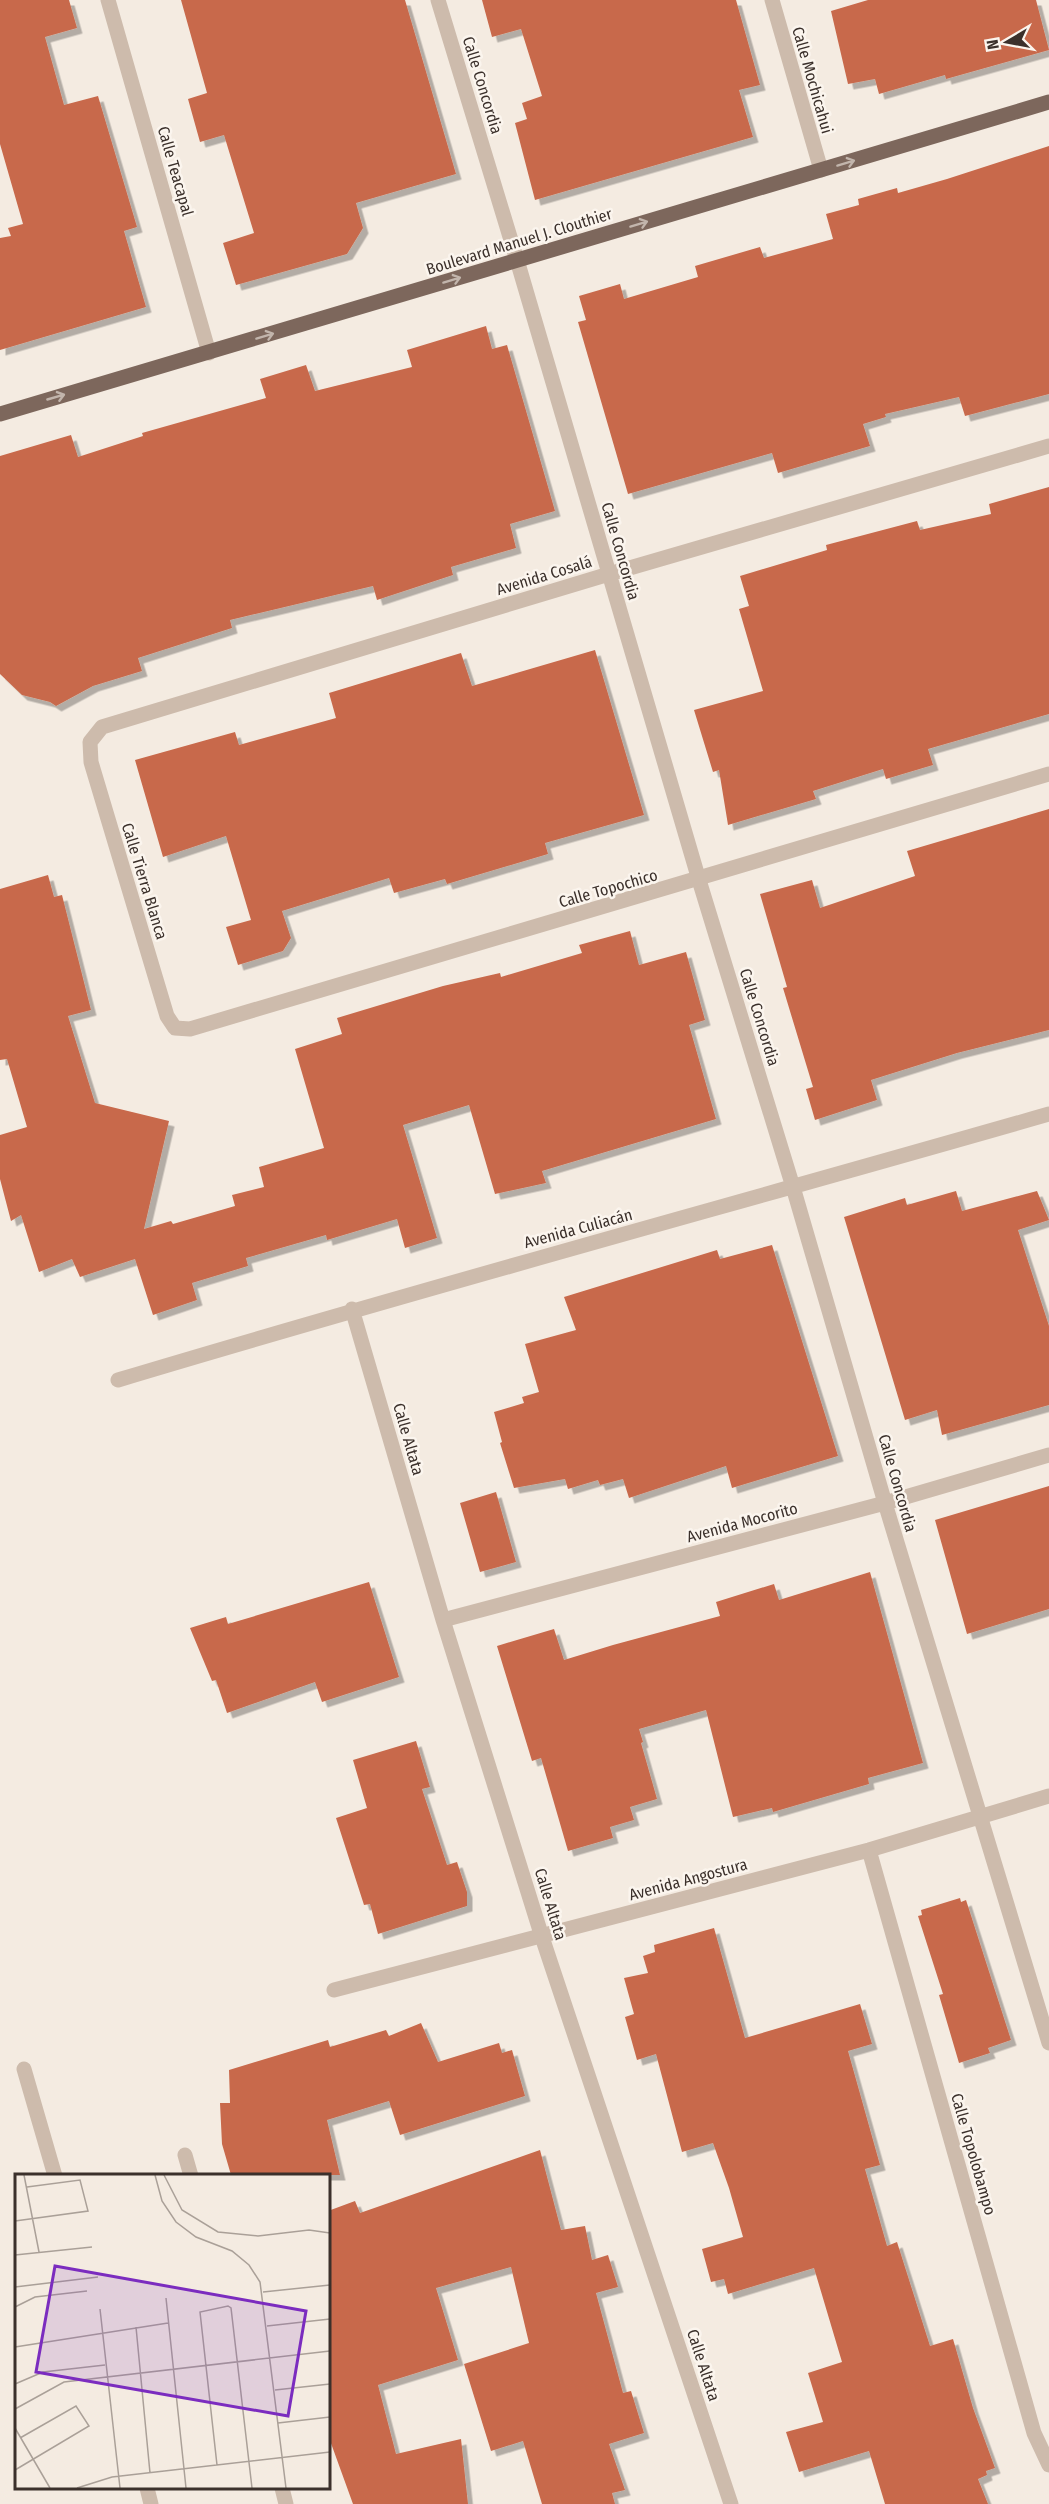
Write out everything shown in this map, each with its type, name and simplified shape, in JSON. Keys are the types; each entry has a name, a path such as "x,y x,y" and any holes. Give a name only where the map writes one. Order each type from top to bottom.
{"main road":[{"name":"Boulevard Manuel J. Clouthier","path":"0,414 1049,102"}],"street":[{"name":"Calle Teacapal","path":"108,0 209,353"},
{"name":"Calle Concordia","path":"438,0 517,260 699,880 794,1187 885,1503 1049,2043"},
{"name":"Calle Mochicahui","path":"772,0 821,170"},
{"name":"Avenida Cosalá","path":"90,742 102,727 609,574 1049,446"},
{"name":"Calle Tierra Blanca","path":"90,742 91,762 104,806 167,1016 175,1028"},
{"name":"Calle Topochico","path":"175,1028 190,1029 699,880 1049,774"},
{"name":"Avenida Culiacán","path":"117,1380 352,1310 1049,1114"},
{"name":"Calle Altata","path":"352,1310 443,1620 542,1937 731,2504"},
{"name":"Avenida Mocorito","path":"443,1620 885,1503 1049,1455"},
{"name":"Avenida Angostura","path":"334,1990 869,1850 1049,1796"},
{"name":"Calle Topolobampo","path":"869,1850 1034,2433 1049,2465"},
{"path":"24,2069 55,2174"},
{"path":"185,2155 191,2174"},
{"path":"147,2489 151,2504"},
{"path":"282,2489 286,2504"}],"building":[{"path":"0,0 69,0 77,28 45,37 64,105 98,96 137,227 124,231 146,307 0,350 0,238 11,236 8,228 23,224 0,144"},
{"path":"181,0 405,0 456,174 356,203 363,228 347,254 236,285 223,243 254,233 224,135 200,142 188,99 207,93"},
{"path":"482,0 736,0 760,85 739,90 753,137 535,200 515,123 527,119 522,103 542,96 521,29 492,37"},
{"path":"868,0 1036,0 1049,50 946,79 945,75 879,94 875,79 848,84 831,11"},
{"path":"1049,146 1049,394 965,416 959,397 885,414 886,417 863,424 870,446 778,473 772,453 628,494 578,322 586,320 579,296 620,284 624,299 698,277 695,266 760,247 764,258 833,239 826,214 859,205 858,199 897,188 898,193"},
{"path":"486,326 492,349 507,345 555,511 510,524 516,548 451,567 453,575 377,600 373,586 230,620 232,628 138,658 142,671 93,686 56,706 50,702 22,695 0,674 0,456 71,435 78,457 143,436 142,433 266,398 260,379 306,365 315,391 412,367 407,350"},
{"path":"1049,487 1049,714 928,749 933,765 886,779 883,769 813,791 816,799 728,825 719,770 713,772 694,710 763,691 739,609 749,606 740,576 827,550 826,545 917,521 920,530 991,514 989,504"},
{"path":"595,650 644,815 545,843 548,854 447,884 445,879 394,893 389,878 282,911 291,938 283,951 238,965 226,927 251,920 226,836 163,857 135,760 235,732 239,745 336,718 329,693 461,653 472,686"},
{"path":"1049,809 1049,1030 957,1053 871,1080 877,1100 815,1120 806,1089 813,1087 783,988 787,987 760,894 812,880 820,908 915,876 907,851"},
{"path":"48,875 54,897 62,895 91,1010 68,1016 95,1103 169,1121 144,1229 171,1221 173,1224 235,1206 232,1195 264,1187 259,1167 324,1148 295,1049 342,1034 337,1018 443,986 500,973 501,977 582,953 579,945 630,931 639,965 686,952 705,1020 689,1025 716,1119 542,1171 546,1183 495,1194 469,1105 403,1125 437,1238 405,1248 397,1219 327,1240 326,1235 246,1258 248,1266 192,1283 197,1300 153,1315 135,1259 80,1277 72,1259 39,1272 21,1215 11,1221 0,1179 0,1135 27,1127 7,1059 0,1060 0,889"},
{"path":"956,1191 962,1211 1037,1191 1049,1220 1018,1230 1049,1326 1049,1405 942,1435 937,1410 905,1420 844,1217 905,1198 907,1205"},
{"path":"772,1245 838,1456 732,1488 726,1466 629,1498 623,1479 600,1485 598,1480 568,1489 565,1479 514,1488 500,1443 502,1442 494,1412 524,1403 522,1397 539,1392 525,1344 576,1330 564,1297 717,1250 720,1259"},
{"path":"1049,1486 1049,1609 967,1634 935,1520"},
{"path":"496,1492 516,1562 480,1572 460,1503"},
{"path":"870,1572 923,1763 868,1778 869,1784 773,1812 772,1808 733,1817 706,1710 639,1729 657,1799 630,1807 634,1820 610,1827 613,1838 568,1851 541,1758 532,1761 497,1646 554,1629 564,1660 720,1616 716,1602 774,1584 779,1600"},
{"path":"369,1582 399,1677 322,1702 315,1682 227,1713 216,1680 212,1681 190,1628 226,1617 228,1624"},
{"path":"416,1741 430,1787 422,1789 447,1865 457,1862 467,1892 467,1906 378,1934 370,1904 364,1905 336,1818 367,1808 353,1760"},
{"path":"960,1898 961,1902 966,1900 1011,2040 988,2048 990,2053 959,2063 939,1995 943,1994 918,1916 922,1915 921,1910"},
{"path":"714,1928 745,2038 860,2004 872,2044 848,2051 880,2165 865,2169 887,2246 897,2242 930,2346 953,2339 973,2408 995,2468 986,2471 987,2475 978,2479 988,2504 885,2504 869,2451 799,2472 786,2432 823,2422 808,2373 842,2362 814,2268 728,2294 724,2279 711,2282 702,2249 743,2237 729,2188 713,2143 682,2152 656,2054 637,2060 625,2017 634,2014 624,1978 648,1973 643,1956 655,1952 654,1945"},
{"path":"421,2023 438,2062 499,2043 502,2053 512,2050 525,2096 400,2135 389,2101 327,2120 340,2175 231,2174 222,2144 220,2103 230,2103 229,2070 328,2040 330,2047 386,2030 389,2036"},
{"path":"540,2150 561,2230 585,2226 592,2260 608,2255 618,2287 596,2293 623,2393 631,2391 644,2433 609,2444 625,2490 612,2493 615,2504 542,2504 523,2441 491,2451 464,2364 529,2343 511,2267 436,2288 458,2360 378,2385 396,2454 461,2439 468,2504 353,2504 330,2441 330,2210 355,2201 360,2213"}]}
